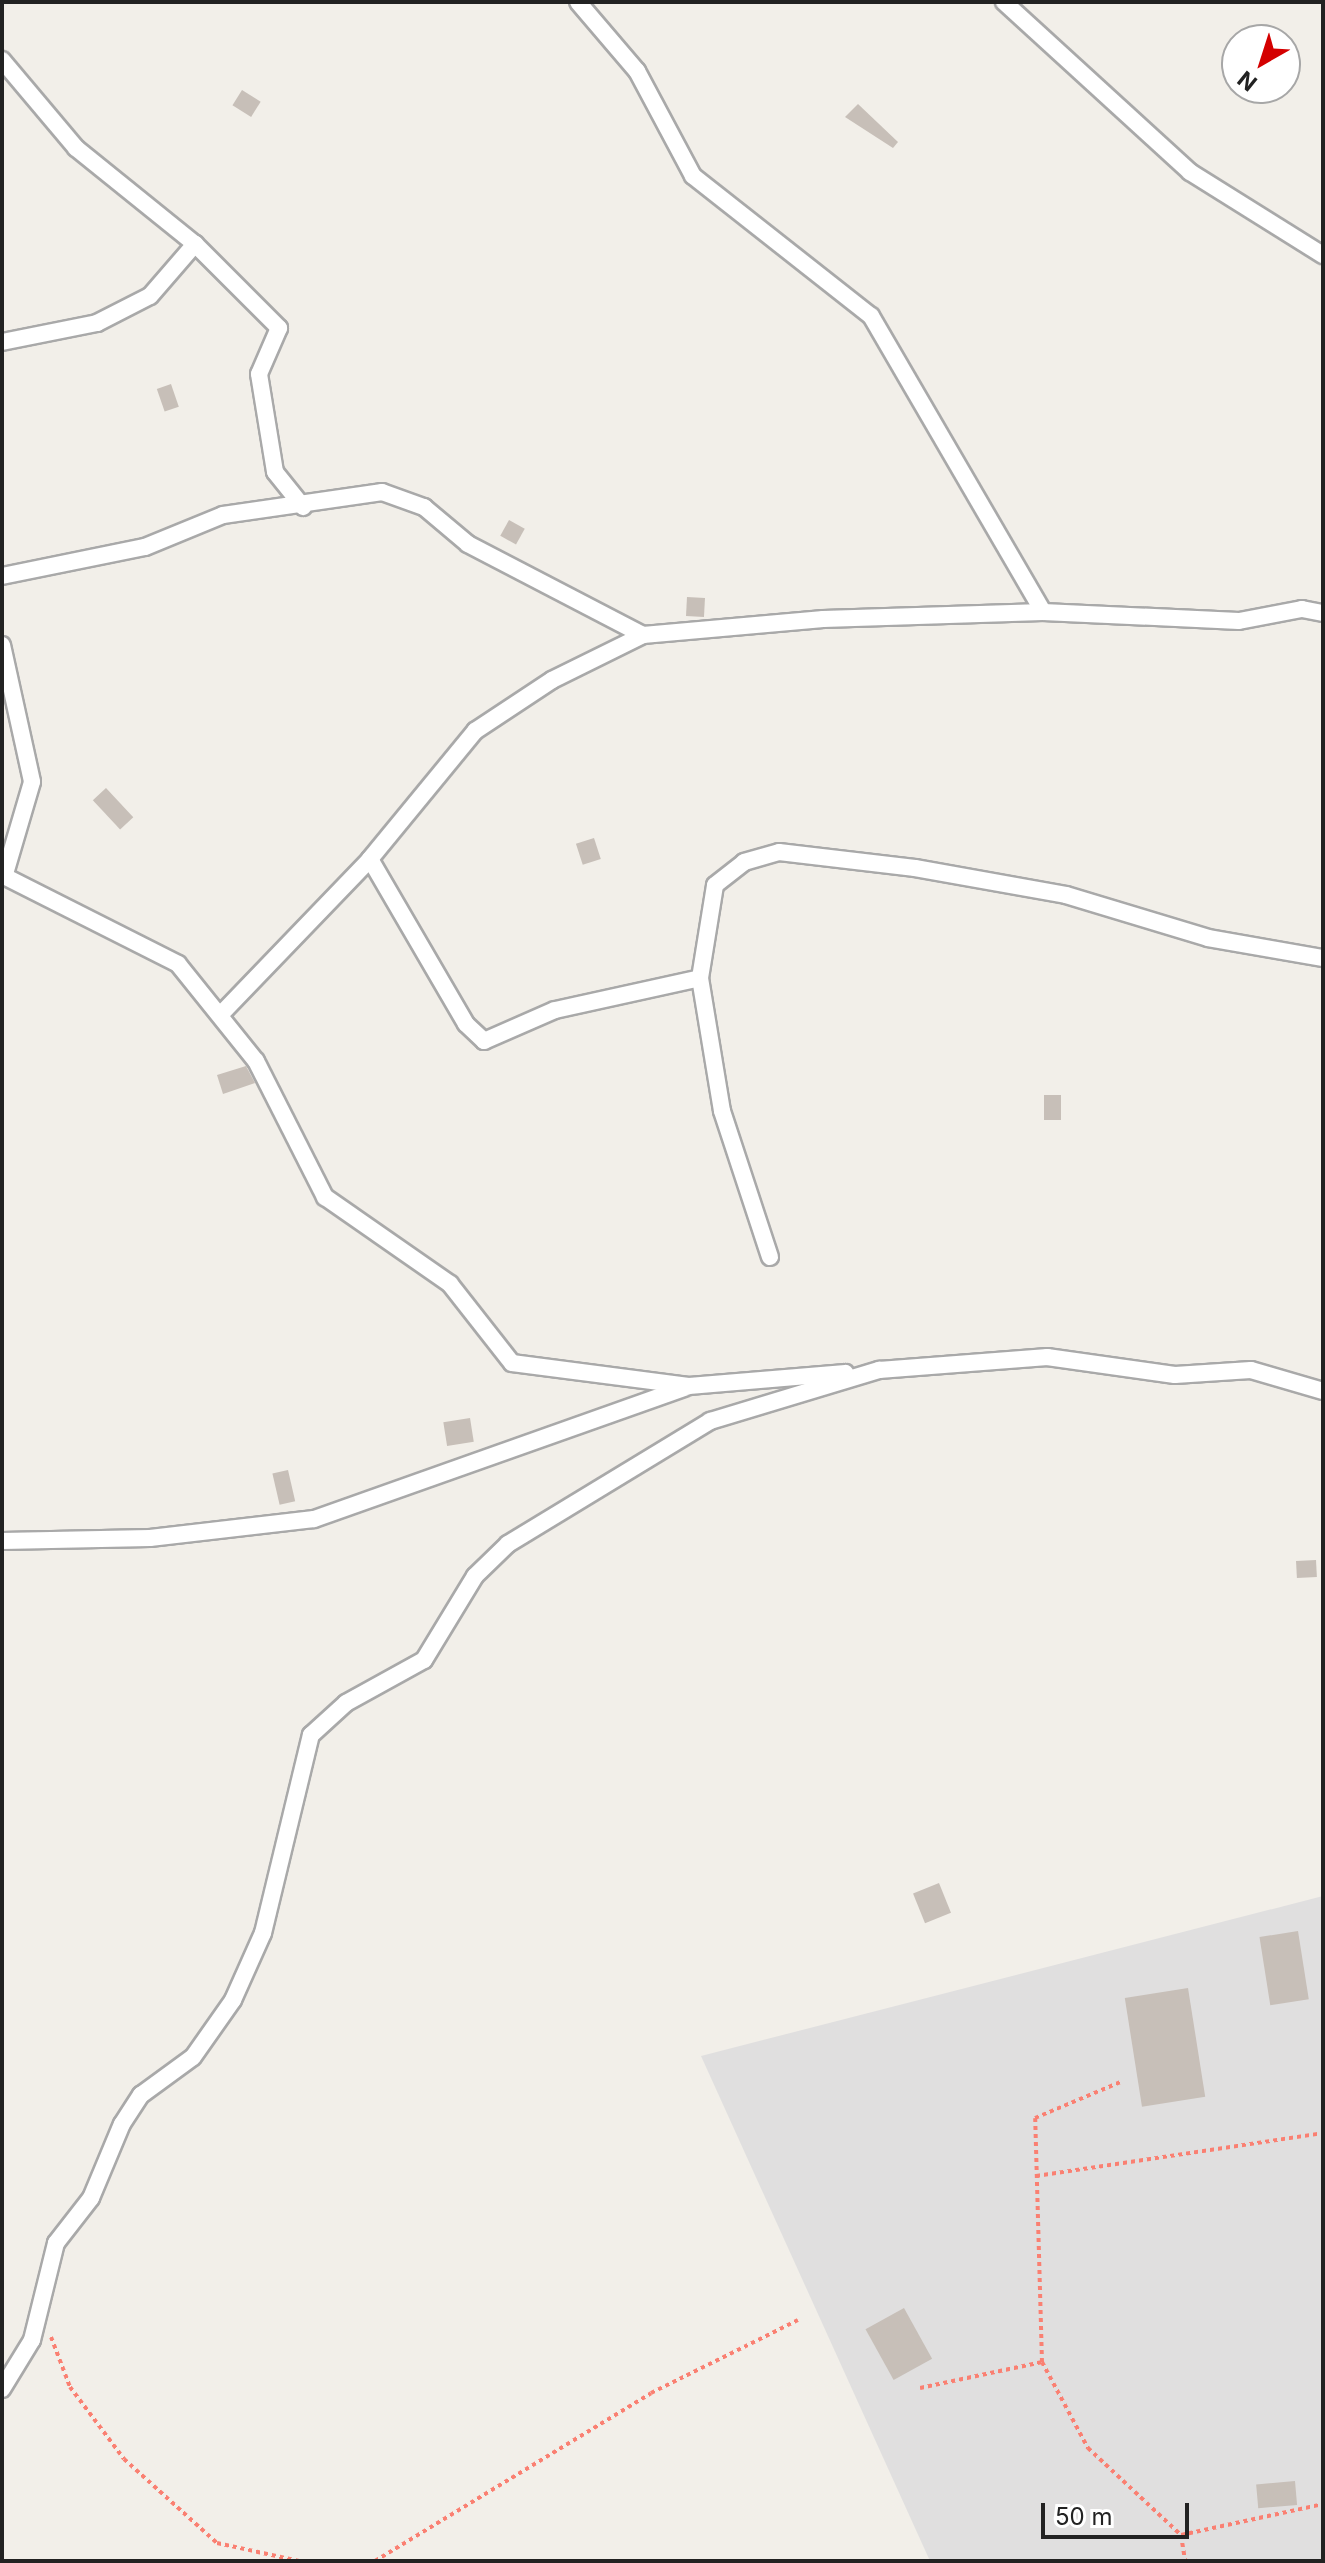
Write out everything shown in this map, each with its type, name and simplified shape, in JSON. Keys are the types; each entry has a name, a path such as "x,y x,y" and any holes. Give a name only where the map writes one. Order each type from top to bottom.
{"street":[{"path":"578,2 637,71 693,176 871,316 1043,612"},
{"path":"1004,2 1190,172 1323,255"},
{"path":"2,60 76,148 195,244 279,328 259,374 275,472 303,507"},
{"path":"2,342 111,316 150,296 195,244"},
{"path":"2,576 145,547 223,515 303,507 382,492 424,507 468,544 643,635"},
{"path":"223,1012 370,859 475,731 552,680 643,635 823,619 1043,612 1239,621 1302,609 1323,613"},
{"path":"2,645 32,782 3,876 139,940 178,964 223,1012 279,1102 325,1197 450,1284 512,1363 689,1386 1047,1357 1175,1375 1251,1370 1323,1391"},
{"path":"770,1257 722,1111 700,978 715,885 744,862 779,852 1066,895 1208,938 1323,958"},
{"path":"370,859 466,1024 484,1041 555,1010 700,978"},
{"path":"2,2389 32,2340 56,2243 91,2198 122,2124 141,2095 193,2057 233,2000 263,1933 311,1735 346,1703 424,1660 475,1576 550,1514 635,1472 710,1421 879,1370"},
{"path":"2,1541 150,1538 314,1519 689,1386"}],"path":[{"path":"1123,2081 1035,2118 1042,2362 1088,2448 1181,2535 1185,2561"},
{"path":"1036,2176 1323,2133"},
{"path":"40,2309 70,2387 124,2459 217,2543 299,2561"},
{"path":"375,2561 651,2393 798,2320"},
{"path":"920,2388 1042,2362"},
{"path":"1181,2535 1323,2504"}],"shaded area":[{"path":"1323,1896 1323,2561 930,2561 701,2056"}],"building":[{"path":"242,90 261,102 251,117 232,105"},
{"path":"858,104 898,142 893,148 845,117"},
{"path":"171,384 179,407 165,412 157,389"},
{"path":"509,520 525,529 516,544 500,536"},
{"path":"687,597 705,598 704,617 686,616"},
{"path":"106,788 133,817 120,830 93,800"},
{"path":"594,838 601,859 583,865 576,844"},
{"path":"246,1066 255,1083 223,1094 217,1075"},
{"path":"1044,1095 1061,1095 1061,1120 1044,1120"},
{"path":"470,1418 474,1442 447,1446 443,1422"},
{"path":"288,1470 295,1501 280,1505 272,1474"},
{"path":"1316,1560 1317,1577 1297,1578 1296,1561"},
{"path":"939,1883 951,1913 925,1923 913,1893"},
{"path":"1298,1931 1309,1999 1270,2005 1259,1937"},
{"path":"1188,1988 1205,2097 1142,2107 1125,1998"},
{"path":"904,2308 932,2359 894,2380 866,2329"},
{"path":"1295,2481 1297,2505 1258,2508 1256,2484"}]}
